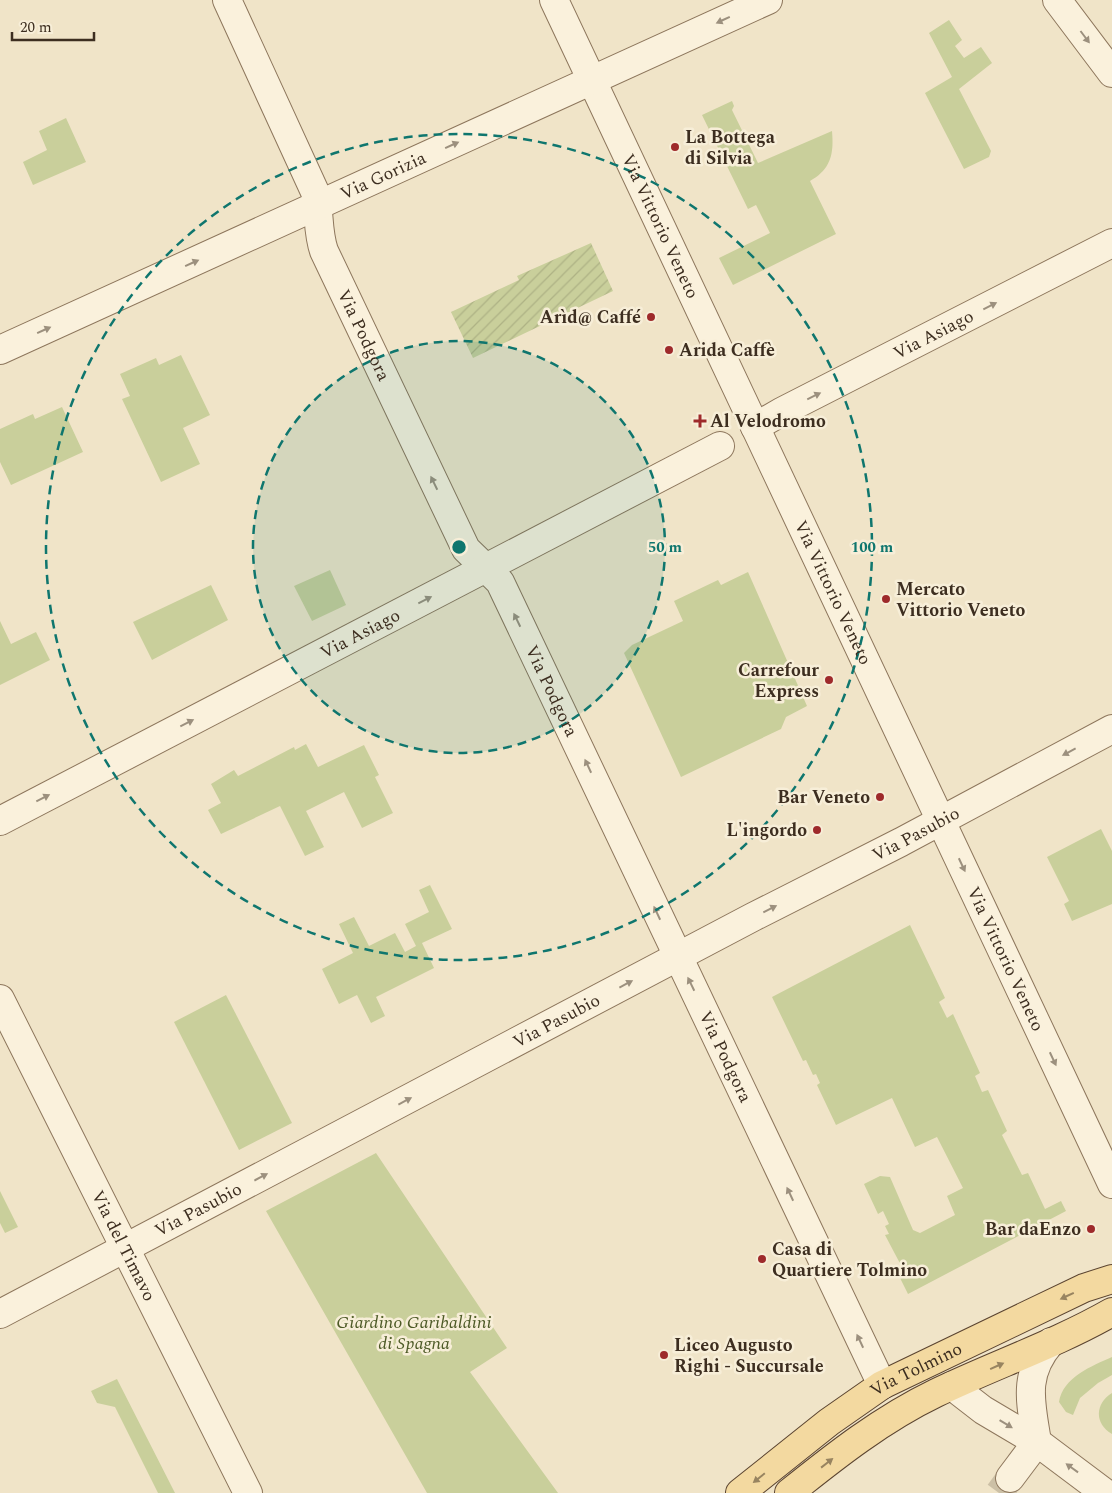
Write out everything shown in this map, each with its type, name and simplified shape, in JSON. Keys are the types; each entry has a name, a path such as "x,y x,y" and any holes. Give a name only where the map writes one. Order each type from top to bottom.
{"main road":[{"name":"Via Tolmino","path":"740,1493 829,1422 882,1384 1084,1288 1112,1279"},
{"name":"Via Tolmino","path":"788,1493 872,1429 917,1403 1112,1312"}],"street":[{"name":"Via Podgora","path":"227,0 309,178 319,206 319,238 324,251 466,549 500,582 882,1384"},
{"name":"Via Vittorio Veneto","path":"554,0 1112,1184"},
{"name":"Via Gorizia","path":"0,350 768,0"},
{"path":"1057,0 1112,73"},
{"name":"Via Asiago","path":"755,427 782,411 1112,243"},
{"name":"Via Asiago","path":"0,821 720,446"},
{"name":"Via Pasubio","path":"0,1314 678,957 941,821 1112,729"},
{"name":"Via del Timavo","path":"0,999 248,1493"},
{"path":"1010,1478 1037,1442 1031,1406 1031,1378 1039,1359 1051,1342"},
{"path":"952,1386 984,1410 1037,1442 1106,1493"}],"green space":[{"path":"949,20 962,40 955,46 964,58 981,47 992,63 959,89 991,151 989,157 964,169 925,93 952,77 929,33"},
{"path":"732,101 734,106 732,110 758,163 832,131 830,160 823,171 810,181 836,234 733,285 719,258 770,233 756,205 748,209 702,115"},
{"path":"66,118 86,162 33,185 23,162 47,150 39,131"},
{"path":"591,243 613,291 473,358 451,312 519,280 517,276"},
{"path":"181,355 210,415 183,428 200,464 161,482 122,399 130,396 120,374 156,358 159,365"},
{"path":"62,407 83,452 11,485 0,462 0,429 33,414 35,419"},
{"path":"330,570 346,605 312,621 294,586"},
{"path":"748,572 807,706 786,717 781,729 681,777 624,653 632,645 683,621 674,601 718,580 721,585"},
{"path":"211,585 228,620 152,660 133,622"},
{"path":"0,621 11,644 36,632 50,660 0,685"},
{"path":"306,744 318,767 364,745 379,775 375,777 393,813 362,828 344,792 306,811 324,847 305,856 280,806 221,834 208,810 221,803 211,784 234,770 238,776 294,747 295,750"},
{"path":"1101,829 1112,851 1112,904 1072,921 1064,904 1069,901 1047,857"},
{"path":"430,885 452,929 422,943 434,968 376,997 385,1016 371,1023 357,995 339,1004 322,969 353,953 339,924 354,917 369,946 395,933 405,952 416,946 405,924 429,912 419,890"},
{"path":"910,925 945,998 939,1002 947,1018 953,1014 980,1073 975,1076 982,1092 988,1090 1007,1131 1002,1135 1022,1175 1028,1173 1045,1209 1061,1201 1066,1211 908,1294 898,1274 904,1271 885,1235 889,1234 885,1226 889,1224 883,1211 878,1214 864,1184 880,1176 890,1177 913,1230 920,1233 955,1215 947,1196 963,1188 937,1137 915,1147 892,1098 836,1125 817,1085 820,1083 816,1074 813,1075 806,1060 803,1061 772,997"},
{"path":"226,995 292,1123 239,1150 174,1022"},
{"name":"Giardino Garibaldini di Spagna","path":"376,1153 507,1348 470,1372 558,1493 427,1493 266,1211"},
{"path":"0,1191 18,1227 5,1233 0,1223"},
{"path":"1112,1357 1112,1375 1098,1383 1080,1398 1073,1415 1066,1412 1059,1402 1066,1386 1072,1379 1096,1364"},
{"path":"117,1379 175,1493 158,1493 115,1407 97,1403 91,1391"},
{"path":"1112,1393 1112,1434 1102,1425 1099,1414 1102,1402"}],"tunnel":[{"path":"999,1493 1010,1478"}],"place":[{"name":"La Bottega di Silvia","path":"675,147"},
{"name":"Arìd@ Caffé","path":"651,317"},
{"name":"Arida Caffè","path":"669,350"},
{"name":"Al Velodromo","path":"700,421"},
{"name":"Mercato Vittorio Veneto","path":"886,599"},
{"name":"Carrefour Express","path":"829,680"},
{"name":"Bar Veneto","path":"880,797"},
{"name":"L'ingordo","path":"817,830"},
{"name":"Bar daEnzo","path":"1091,1229"},
{"name":"Casa di Quartiere Tolmino","path":"762,1259"},
{"name":"Liceo Augusto Righi - Succursale","path":"664,1355"}]}
